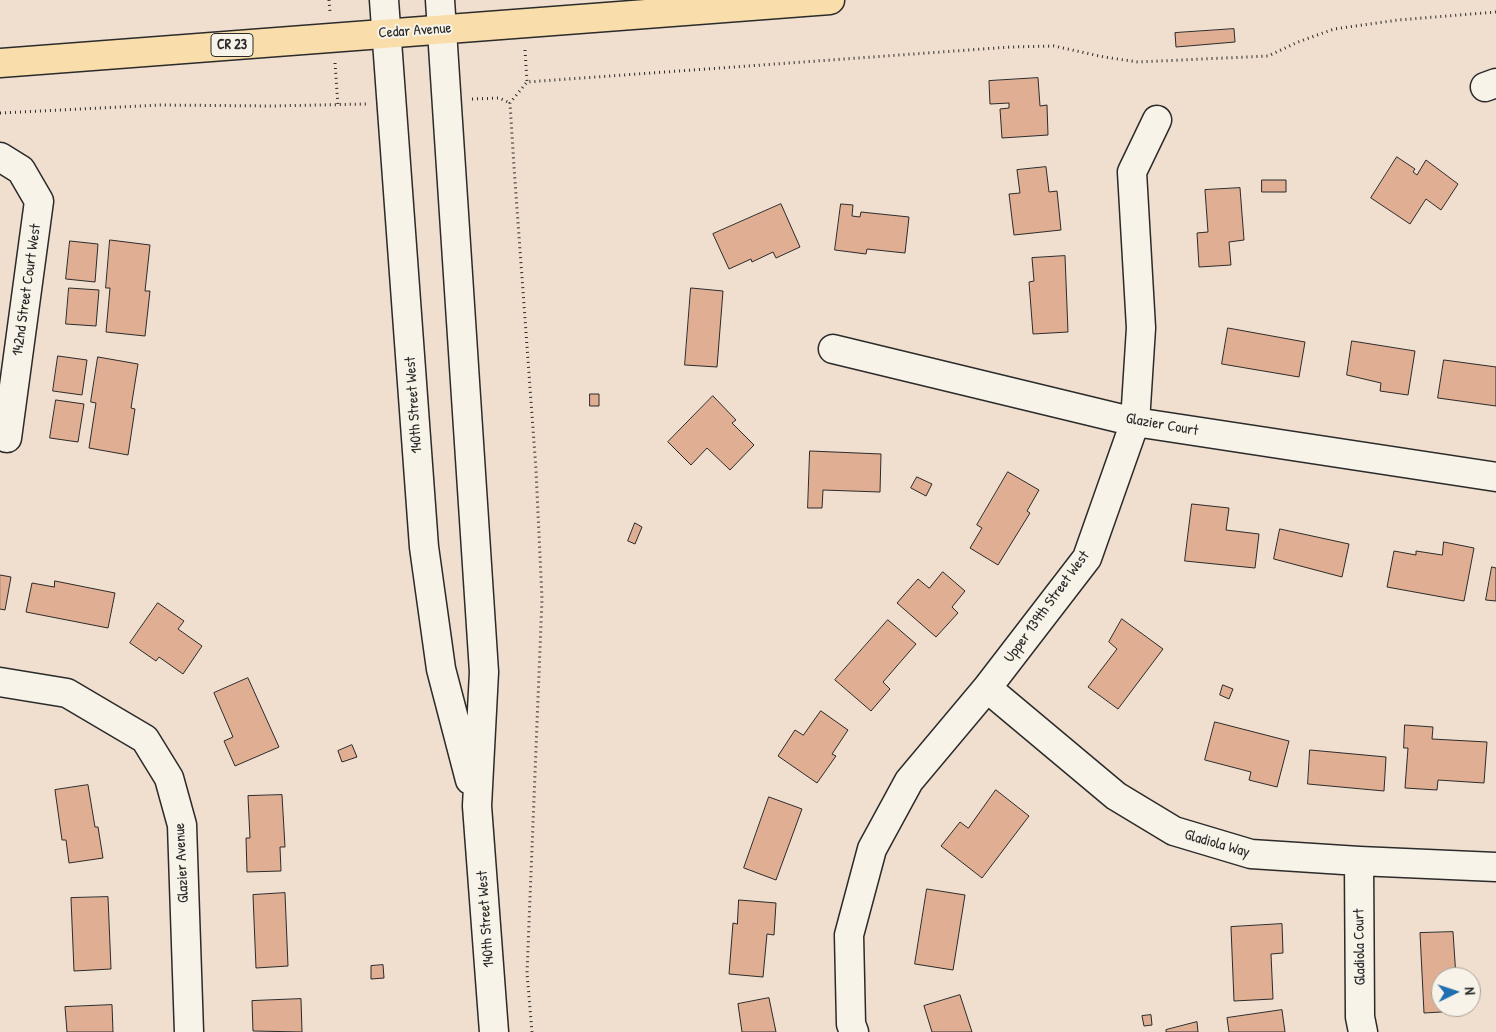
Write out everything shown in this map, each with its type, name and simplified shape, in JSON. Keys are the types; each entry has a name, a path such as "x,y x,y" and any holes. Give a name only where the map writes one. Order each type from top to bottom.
{"highway":[{"name":"Cedar Avenue","path":"0,63 830,0"}],"street":[{"name":"140th Street West","path":"384,0 424,547 441,669 477,806"},
{"name":"140th Street West","path":"440,0 484,672 477,806 494,1032"},
{"name":"Upper 139th Street West","path":"854,1032 851,1024 849,935 872,849 909,781 987,688 1087,558 1135,422 1141,328 1132,172 1157,120"},
{"name":"142nd Street Court West","path":"0,157 21,170 39,201 7,438"},
{"name":"Glazier Court","path":"833,349 1135,422 1496,477"},
{"name":"Glazier Avenue","path":"0,682 67,693 144,739 169,778 182,825 189,1032"},
{"name":"Gladiola Way","path":"987,688 1116,796 1174,831 1251,854 1496,867"},
{"name":"Gladiola Court","path":"1359,861 1360,1017 1363,1032"}],"path":[{"path":"532,1032 527,973 542,599 536,470 510,102 527,82 1010,47 1054,46 1138,62 1268,56 1298,42 1334,30 1398,20 1496,12"},
{"path":"0,113 160,104 338,106"}],"building":[{"path":"1234,29 1235,42 1176,47 1175,33"},
{"path":"1038,78 1040,106 1047,105 1048,135 1002,138 1000,109 1009,108 1009,103 990,104 989,81"},
{"path":"1397,157 1415,169 1413,172 1417,175 1426,160 1458,184 1441,210 1426,199 1410,224 1371,198"},
{"path":"1046,167 1049,192 1057,191 1061,230 1014,235 1009,194 1020,193 1017,170"},
{"path":"1262,180 1286,180 1286,192 1262,192"},
{"path":"1240,188 1244,240 1229,242 1231,265 1199,267 1197,233 1208,232 1205,190"},
{"path":"781,204 800,247 776,258 773,252 752,262 751,259 729,269 713,234"},
{"path":"841,204 853,205 852,216 860,217 861,212 909,217 905,253 867,249 866,254 835,250"},
{"path":"110,240 150,245 145,291 150,291 145,336 106,332 110,288 106,288"},
{"path":"70,241 98,244 95,282 66,279"},
{"path":"1065,256 1068,332 1033,334 1029,282 1034,281 1032,258"},
{"path":"69,288 99,290 96,326 66,324"},
{"path":"691,288 723,291 717,367 685,365"},
{"path":"1228,328 1305,342 1299,377 1222,364"},
{"path":"1352,341 1415,351 1408,395 1380,391 1381,383 1347,375"},
{"path":"58,356 87,360 82,395 53,391"},
{"path":"98,357 138,364 131,408 135,409 128,455 89,448 96,403 91,402"},
{"path":"1444,360 1496,367 1496,406 1438,398"},
{"path":"590,394 599,394 599,406 590,406"},
{"path":"713,396 736,420 732,423 754,445 730,470 707,448 691,465 668,442"},
{"path":"56,400 84,404 78,442 50,438"},
{"path":"810,451 881,454 880,492 823,490 822,508 808,508"},
{"path":"1008,472 1039,490 1027,511 1030,513 998,565 970,548 982,528 977,525"},
{"path":"917,477 932,484 926,496 911,488"},
{"path":"1192,504 1229,508 1226,530 1259,534 1255,568 1185,561"},
{"path":"635,523 642,527 635,544 628,541"},
{"path":"1280,529 1349,544 1342,577 1274,559"},
{"path":"1444,542 1474,548 1464,601 1387,587 1394,551 1416,555 1416,551 1442,555"},
{"path":"1492,567 1496,568 1496,601 1486,600"},
{"path":"943,572 965,591 952,607 958,613 936,637 897,603 918,579 929,588"},
{"path":"0,575 11,577 5,610 0,609"},
{"path":"55,581 115,593 108,628 26,612 32,583 54,587"},
{"path":"158,603 184,621 178,629 202,646 183,674 159,657 156,661 130,643"},
{"path":"1122,619 1163,649 1118,709 1088,687 1117,649 1109,642"},
{"path":"888,620 916,644 883,682 890,689 871,711 835,680"},
{"path":"248,678 279,747 235,766 224,741 233,737 214,693"},
{"path":"1223,685 1233,689 1229,699 1220,695"},
{"path":"821,711 848,730 832,754 836,756 817,783 778,756 795,730 803,735"},
{"path":"1215,722 1289,741 1277,787 1249,780 1251,772 1205,760"},
{"path":"1405,725 1433,727 1432,739 1487,742 1484,783 1438,780 1437,790 1405,788 1408,748 1404,748"},
{"path":"352,745 357,757 342,762 338,751"},
{"path":"1310,750 1386,757 1384,791 1308,784"},
{"path":"88,785 95,827 98,827 103,858 69,863 66,840 62,840 55,790"},
{"path":"996,790 1029,816 982,878 941,846 960,822 968,828"},
{"path":"282,795 285,847 280,847 281,871 247,872 246,838 250,838 248,796"},
{"path":"769,797 802,809 776,880 744,868"},
{"path":"927,889 965,895 953,970 915,964"},
{"path":"285,893 288,966 256,968 253,895"},
{"path":"108,897 111,969 74,971 71,898"},
{"path":"739,900 776,903 774,935 767,934 763,977 729,974 733,923 737,924"},
{"path":"1282,924 1283,953 1271,954 1273,999 1234,1001 1231,927"},
{"path":"1453,932 1455,967 1431,967 1431,1013 1424,1013 1420,933"},
{"path":"383,965 384,978 371,979 371,966"},
{"path":"960,995 972,1032 932,1032 924,1006"},
{"path":"769,998 776,1032 742,1032 738,1004"},
{"path":"301,999 302,1032 253,1031 252,1001"},
{"path":"112,1005 113,1032 67,1032 65,1007"},
{"path":"1282,1010 1285,1032 1229,1032 1227,1018"},
{"path":"1151,1015 1152,1025 1144,1026 1142,1016"},
{"path":"1197,1022 1198,1032 1166,1032 1166,1030"}]}
